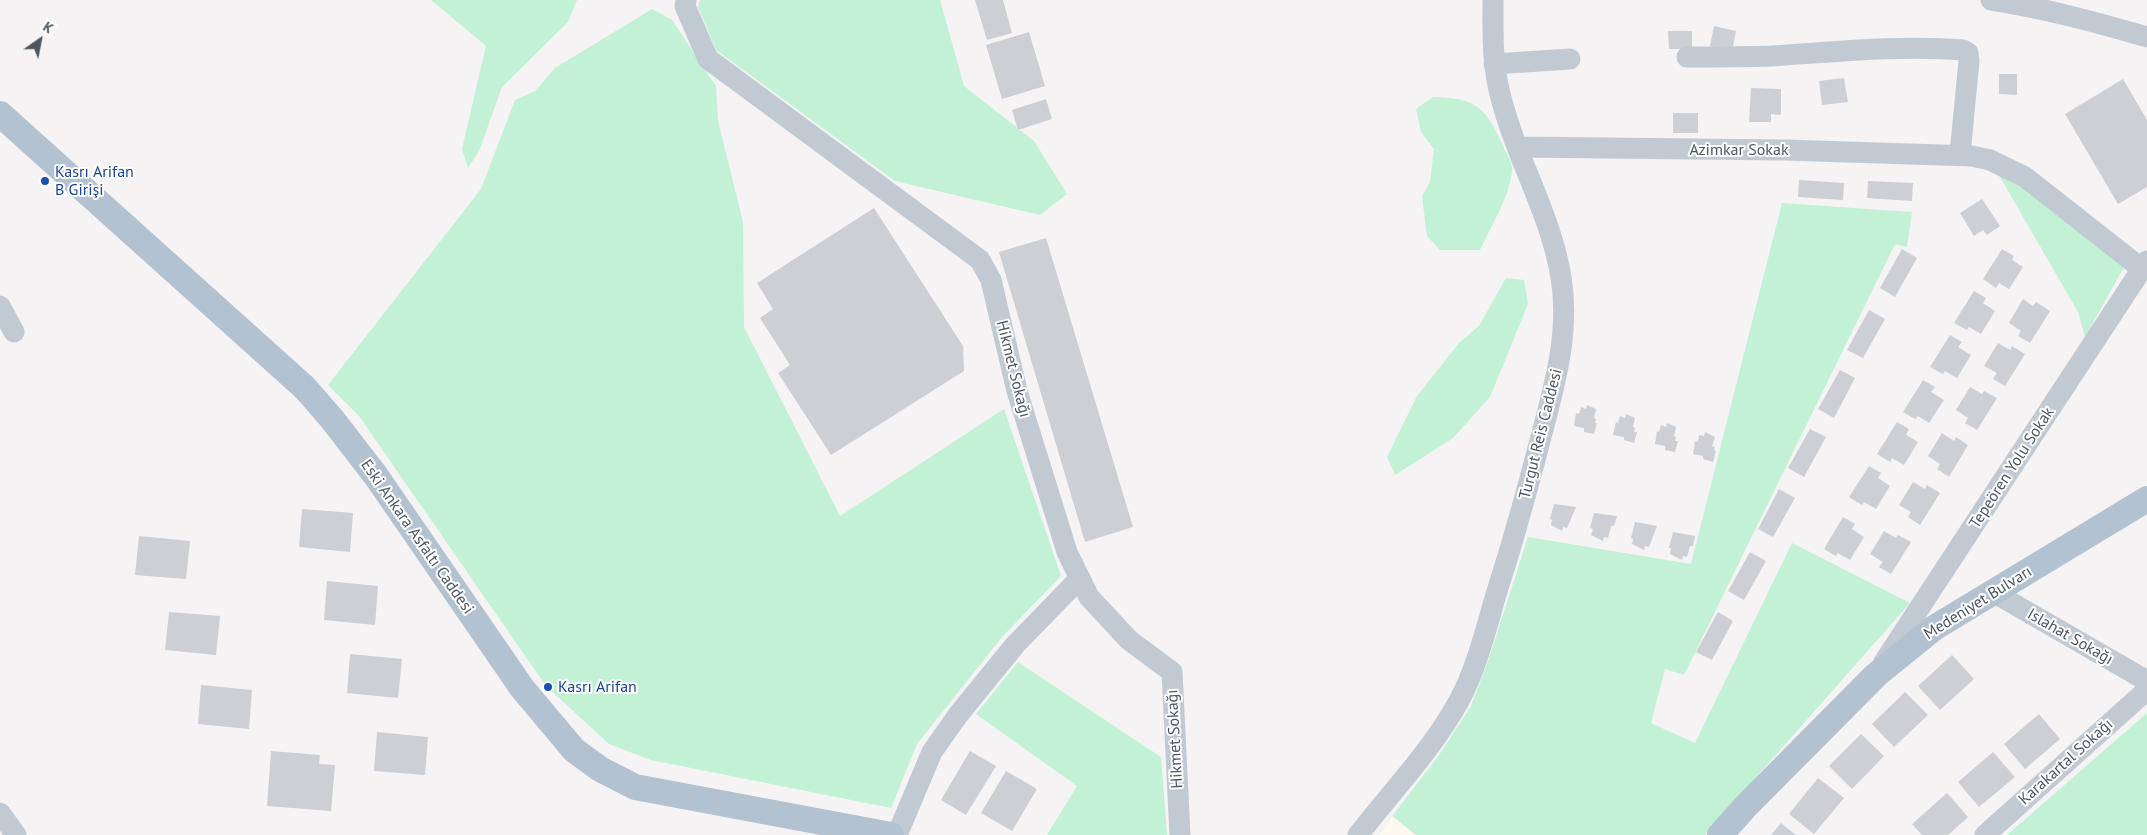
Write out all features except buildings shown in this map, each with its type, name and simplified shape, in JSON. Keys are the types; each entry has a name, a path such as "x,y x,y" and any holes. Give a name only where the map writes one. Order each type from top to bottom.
{"main road":[{"name":"Eski Ankara Asfaltı Caddesi","path":"0,114 305,388 332,419 376,476 522,688 574,750 600,769 635,787 891,835"},
{"name":"Medeniyet Bulvarı","path":"1720,835 1747,805 1876,675 1934,628 2147,499"}],"street":[{"name":"Hikmet Sokağı","path":"686,0 685,6 708,59 980,260 991,280 1020,401 1067,552 1088,597 1129,640 1172,672 1180,835"},
{"name":"Turgut Reis Caddesi","path":"1358,835 1445,726 1462,695 1474,665 1530,479 1564,334 1565,308 1561,277 1544,212 1505,114 1494,64 1493,0"},
{"path":"1991,0 2088,20 2147,37"},
{"path":"1687,57 1771,56 1865,50 1963,50 1968,54 1969,61 1960,154"},
{"path":"1494,64 1570,59"},
{"name":"Azimkar Sokak","path":"1518,146 1960,154 1990,160 2025,177 2145,265"},
{"name":"Tepeören Yolu Sokak","path":"1876,675 2145,265"},
{"path":"0,306 14,332"},
{"path":"897,835 932,752 958,715 1015,645 1080,578"},
{"name":"Islahat Sokağı","path":"1993,592 2147,681"},
{"name":"Karakartal Sokağı","path":"1985,835 2147,690"},
{"path":"0,813 16,835"}],"shaded area":[{"path":"1392,816 1416,835 1379,835"}],"green space":[{"path":"431,0 577,0 568,22 502,87 479,151 468,168 462,149 486,46"},
{"path":"700,0 940,0 964,86 1034,141 1067,194 1040,215 895,181 716,50 698,7"},
{"path":"652,9 672,20 716,86 718,121 743,222 744,327 840,516 1004,409 1061,576 1002,637 917,744 891,808 651,760 609,744 546,686 359,416 328,385 481,189 515,100 535,91 555,68"},
{"path":"1433,97 1461,100 1479,108 1492,123 1511,163 1512,172 1507,193 1480,250 1440,250 1427,236 1422,196 1430,182 1434,149 1421,132 1416,109"},
{"path":"1996,170 2023,187 2124,267 2085,337 2078,312"},
{"path":"1782,203 1912,212 1907,247 1895,244 1684,675 1665,669 1651,723 1695,743 1792,543 1910,603 1705,835 1416,835 1392,816 1437,758 1471,706 1488,661 1528,537 1691,564"},
{"path":"1506,278 1524,280 1528,304 1490,397 1453,438 1395,475 1387,457 1417,396 1459,343 1479,326"},
{"path":"1018,662 1161,757 1167,835 1047,835 1077,786 976,714"},
{"path":"2147,713 2147,835 2007,835"}],"place":[{"name":"Kasrı Arifan B Girişi","path":"45,181"},
{"name":"Kasrı Arifan","path":"548,687"}]}
